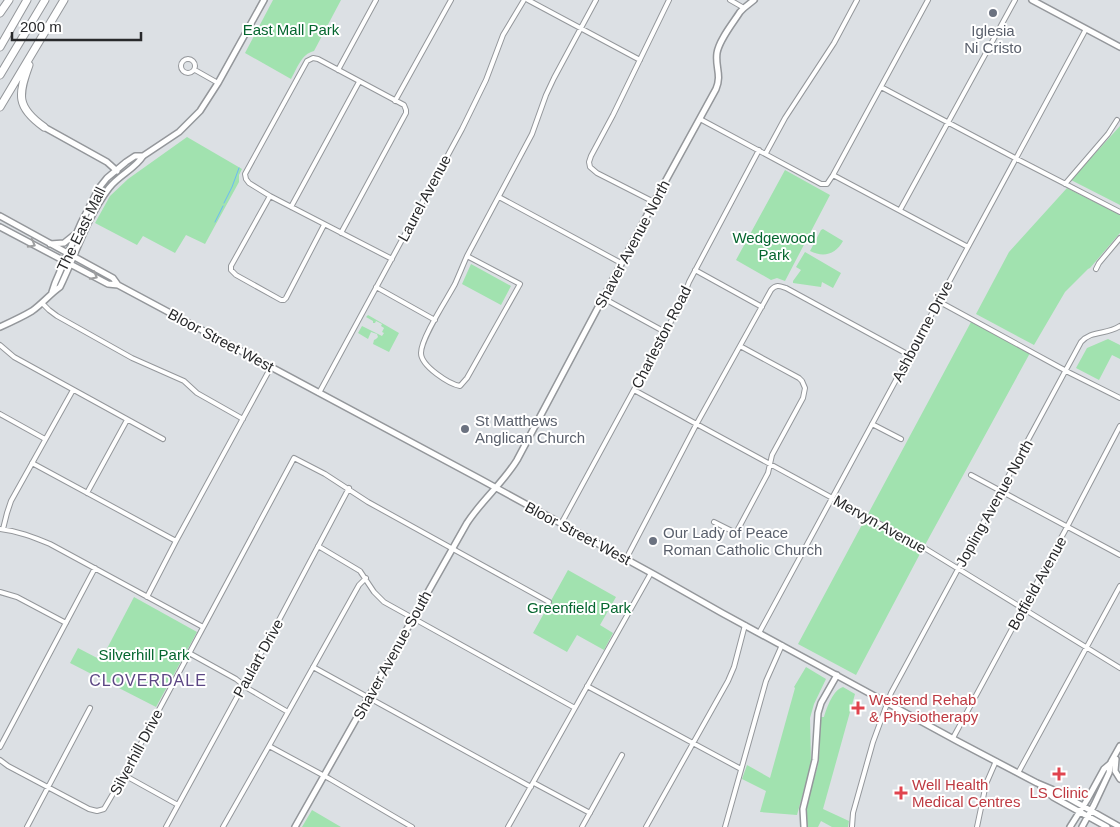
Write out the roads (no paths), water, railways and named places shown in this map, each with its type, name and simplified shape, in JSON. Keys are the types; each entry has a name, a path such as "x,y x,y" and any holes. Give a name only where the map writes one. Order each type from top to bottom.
{"highway":[{"path":"0,47 27,0"},
{"path":"0,75 45,0"},
{"path":"0,107 64,0"},
{"path":"0,13 7,1"},
{"path":"0,40 12,25"},
{"path":"36,46 26,74 21,98 28,113 44,127"}],"main road":[{"name":"The East Mall","path":"0,327 25,315 60,287 102,198 121,176 139,162 142,156 174,136 200,111 218,83 264,0"},
{"name":"Shaver Avenue North","path":"495,488 512,468 718,84 720,76 717,60 718,49 744,8 754,0"},
{"path":"1032,0 1120,47"},
{"path":"44,127 107,162 121,176"},
{"name":"The East Mall","path":"52,292 76,232 99,188 116,170 135,156 142,156"},
{"name":"Bloor Street West","path":"0,216 113,278 118,285"},
{"path":"81,223 87,227"},
{"name":"Bloor Street West","path":"0,227 108,284 118,285 626,559 782,646 1036,783 1056,791 1120,827"},
{"path":"50,244 64,243 76,232"},
{"name":"Shaver Avenue South","path":"295,827 473,513 495,488"},
{"path":"804,827 804,806 815,760 818,713 821,703 837,675"},
{"path":"1082,827 1109,773 1119,748"},
{"path":"1119,748 1115,760 1115,771 1120,779"},
{"path":"1070,827 1104,769 1112,762"},
{"name":"Bloor Street West","path":"1036,783 1053,797 1107,827"}],"street":[{"path":"338,70 376,0"},
{"path":"395,101 452,0"},
{"name":"Laurel Avenue","path":"319,393 478,98 503,36 524,0"},
{"path":"528,0 640,60"},
{"path":"467,256 520,284 467,378 460,386 452,384 436,373 422,359 422,348 467,256 532,134 549,87 596,0"},
{"path":"654,202 597,173 590,167 589,162 668,0"},
{"path":"730,0 744,8"},
{"path":"766,153 785,118 834,44 857,0"},
{"path":"700,119 821,184 826,184 833,175 928,0"},
{"path":"900,210 1015,0"},
{"name":"Ashbourne Drive","path":"759,633 1086,29"},
{"path":"341,233 406,114 406,110 404,106 317,58 310,59 307,61 245,174 246,179 250,184 291,208 392,259"},
{"path":"195,70 218,83"},
{"path":"291,208 359,82"},
{"path":"881,87 1120,212"},
{"path":"1065,184 1108,134 1117,120"},
{"name":"Charleston Road","path":"561,524 681,303 695,270 759,150"},
{"path":"833,175 968,247"},
{"path":"270,196 231,269 236,275 281,300 286,298 324,225"},
{"path":"499,197 621,263"},
{"path":"1096,269 1120,238"},
{"path":"695,270 762,307"},
{"path":"376,287 435,320"},
{"path":"626,559 696,425 774,287 786,288 909,356"},
{"path":"603,298 665,332"},
{"path":"938,302 1120,398"},
{"path":"42,303 57,316 137,360 184,381 197,393 244,419"},
{"name":"Jopling Avenue North","path":"852,827 853,813 865,768 891,693 1083,339 1092,334 1108,332 1120,326"},
{"path":"0,345 14,356 163,439"},
{"path":"714,522 736,533 768,473 772,456 805,392 804,384 799,378 740,346"},
{"path":"147,596 271,367"},
{"path":"73,390 10,504 2,529 32,536 203,627"},
{"name":"Mervyn Avenue","path":"634,390 926,549 1120,668"},
{"path":"0,414 45,439"},
{"path":"87,492 127,420"},
{"path":"872,424 901,439"},
{"name":"Botfield Avenue","path":"953,738 1120,426"},
{"name":"Silverhill Drive","path":"0,760 89,809 98,811 106,807 294,458 349,488"},
{"path":"32,463 176,541"},
{"path":"971,475 1120,555"},
{"path":"349,488 368,502 548,602"},
{"name":"Paulart Drive","path":"166,827 349,488"},
{"path":"318,546 357,568 366,578 374,592 384,602 575,708"},
{"path":"0,747 95,568"},
{"path":"508,827 651,573"},
{"path":"223,827 360,584 366,578"},
{"path":"1018,773 1120,586"},
{"path":"0,592 17,597 66,623"},
{"path":"646,827 728,681 734,667 745,625"},
{"path":"725,827 766,681 782,646"},
{"path":"189,653 236,679 288,712"},
{"path":"314,667 531,787"},
{"path":"587,686 740,769"},
{"path":"27,827 90,708"},
{"path":"270,746 412,827"},
{"path":"582,827 622,755"},
{"path":"977,827 986,784 996,761"},
{"path":"124,775 178,804"},
{"path":"534,782 590,813"}],"waterway":[{"path":"224,203 239,168"},
{"path":"215,222 223,206"}],"place":[{"name":"Iglesia Ni Cristo","path":"993,13"},
{"name":"St Matthews Anglican Church","path":"465,429"},
{"name":"Our Lady of Peace Roman Catholic Church","path":"653,541"},
{"name":"Westend Rehab & Physiotherapy","path":"858,708"},
{"name":"LS Clinic","path":"1059,774"},
{"name":"Well Health Medical Centres","path":"901,793"}],"district":[{"name":"CLOVERDALE","path":"148,680"}],"park label":[{"name":"East Mall Park","path":"291,29"},
{"name":"Wedgewood Park","path":"774,246"},
{"name":"Greenfield Park","path":"579,607"},
{"name":"Silverhill Park","path":"144,654"}]}
